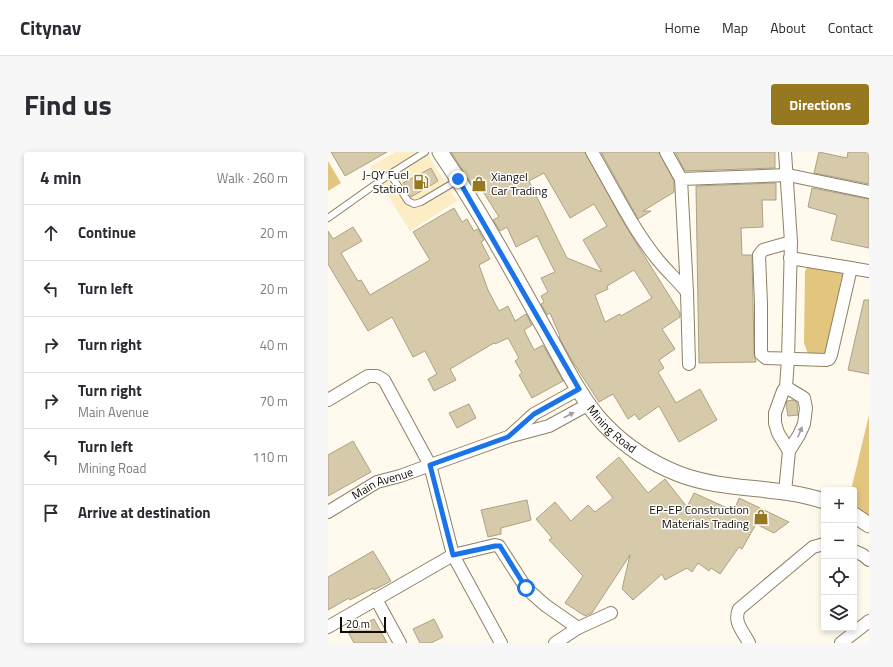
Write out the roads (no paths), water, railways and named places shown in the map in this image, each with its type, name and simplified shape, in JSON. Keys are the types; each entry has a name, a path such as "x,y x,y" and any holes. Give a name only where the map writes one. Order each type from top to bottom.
{"street":[{"name":"Mining Road","path":"440,152 458,179 579,389 603,423 625,444 649,459 677,473 698,480 729,486 786,492 810,496 821,500"},
{"path":"592,152 633,223 658,260 687,292"},
{"path":"666,152 682,178 689,364"},
{"path":"786,152 791,242 788,359 786,387 783,391 775,413 775,423 778,433 789,452"},
{"path":"682,178 788,175 869,192"},
{"path":"791,242 763,250 759,255 761,354 766,358 829,359 851,268"},
{"path":"790,258 869,271"},
{"path":"328,400 368,376 377,376 384,380 430,465 453,555 500,643"},
{"path":"786,387 804,398 806,408 804,424 800,435 789,452 786,492"},
{"name":"Main Avenue","path":"508,437 534,414 579,389"},
{"name":"Main Avenue","path":"328,512 377,482 400,476 508,437 549,426 589,404"},
{"path":"857,516 869,525"},
{"path":"749,643 736,620 736,615 739,609 813,547 821,545"},
{"path":"328,627 453,555 500,546 526,588 545,605 578,628"},
{"path":"857,552 869,560"},
{"path":"376,599 400,643"},
{"path":"555,643 578,628 611,613"},
{"path":"841,643 869,622"}],"lane":[{"path":"328,218 390,174 425,152"},
{"path":"390,174 408,201 414,204 421,202 458,179"}],"place":[{"name":"J-QY Fuel Station","path":"421,182"},
{"name":"Xiangel Car Trading","path":"479,184"},
{"name":"EP-EP Construction Materials Trading","path":"761,517"}]}
